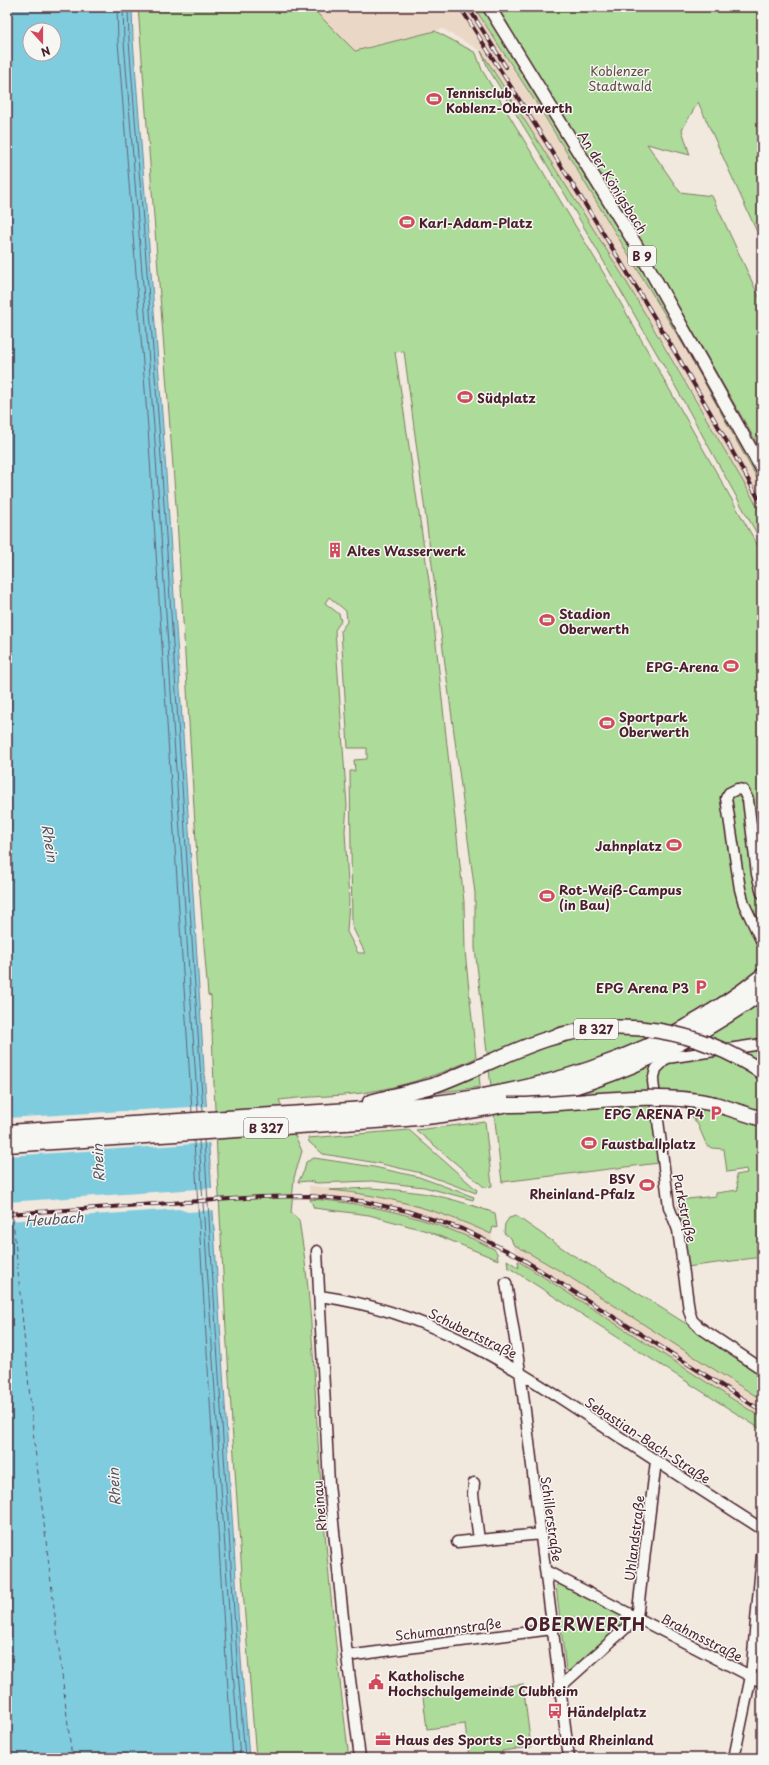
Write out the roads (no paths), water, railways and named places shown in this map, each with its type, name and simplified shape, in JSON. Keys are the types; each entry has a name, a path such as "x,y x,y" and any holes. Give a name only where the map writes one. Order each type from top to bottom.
{"highway":[{"name":"B 327","path":"7,1132 254,1117 444,1103 506,1093 536,1086 594,1068 652,1044 713,1011 762,976"},
{"name":"B 327","path":"7,1145 406,1119 455,1114 508,1105 566,1090 635,1065 694,1036 762,992"},
{"name":"B 327","path":"254,1117 280,1110 369,1102 417,1091 454,1078 548,1039 598,1029 647,1028 682,1036 725,1051 762,1072"},
{"name":"B 327","path":"508,1105 552,1104 619,1098 668,1097 714,1104 762,1119"}],"main road":[{"name":"An der Königsbach","path":"488,7 636,245 762,469"}],"street":[{"path":"762,893 757,874 748,800 743,790 737,789 729,793 726,798 738,878 744,904 762,942"},
{"name":"Parkstraße","path":"762,1044 672,1056 659,1064 654,1074 653,1093 669,1207 678,1230 689,1310 692,1320 699,1327 762,1369"},
{"name":"Rheinau","path":"317,1251 329,1484 347,1656 360,1758"},
{"name":"Schillerstraße","path":"506,1283 520,1371 569,1758"},
{"name":"Schubertstraße","path":"320,1296 351,1300 390,1310 424,1322 456,1336 520,1371"},
{"name":"Sebastian-Bach-Straße","path":"520,1371 762,1529"},
{"name":"Uhlandstraße","path":"637,1618 656,1461"},
{"path":"474,1483 473,1494 479,1540"},
{"path":"457,1542 541,1534"},
{"path":"734,1758 751,1676 762,1555"},
{"name":"Brahmsstraße","path":"546,1571 762,1682"},
{"path":"559,1688 637,1618"},
{"name":"Schumannstraße","path":"347,1656 552,1629"}],"water":[{"path":"7,7 132,7 133,40 163,427 241,1659 249,1758 7,1758"}],"railway":[{"path":"460,7 616,253 727,441 762,505"},
{"path":"468,7 506,67"},
{"path":"7,1214 260,1197 310,1196 361,1201 407,1211 462,1229 516,1255 762,1411"}],"place":[{"name":"Tennisclub Koblenz-Oberwerth","path":"434,99"},
{"name":"Karl-Adam-Platz","path":"407,222"},
{"name":"Südplatz","path":"465,397"},
{"name":"Altes Wasserwerk","path":"335,550"},
{"name":"Stadion Oberwerth","path":"547,620"},
{"name":"EPG-Arena","path":"731,666"},
{"name":"Sportpark Oberwerth","path":"607,723"},
{"name":"Jahnplatz","path":"674,845"},
{"name":"Rot-Weiß-Campus (in Bau)","path":"547,896"},
{"name":"EPG Arena P3","path":"701,987"},
{"name":"EPG ARENA P4","path":"716,1113"},
{"name":"Faustballplatz","path":"589,1143"},
{"name":"BSV Rheinland-Pfalz","path":"647,1185"},
{"name":"Katholische Hochschulgemeinde Clubheim","path":"376,1682"},
{"name":"Händelplatz","path":"555,1711"},
{"name":"Haus des Sports – Sportbund Rheinland","path":"383,1739"}],"district":[{"name":"OBERWERTH","path":"585,1624"}],"park label":[{"name":"Koblenzer Stadtwald","path":"620,78"}],"water label":[{"name":"Rhein","path":"50,843"},
{"name":"Rhein","path":"98,1163"},
{"name":"Heubach","path":"54,1219"},
{"name":"Rhein","path":"114,1487"}]}
